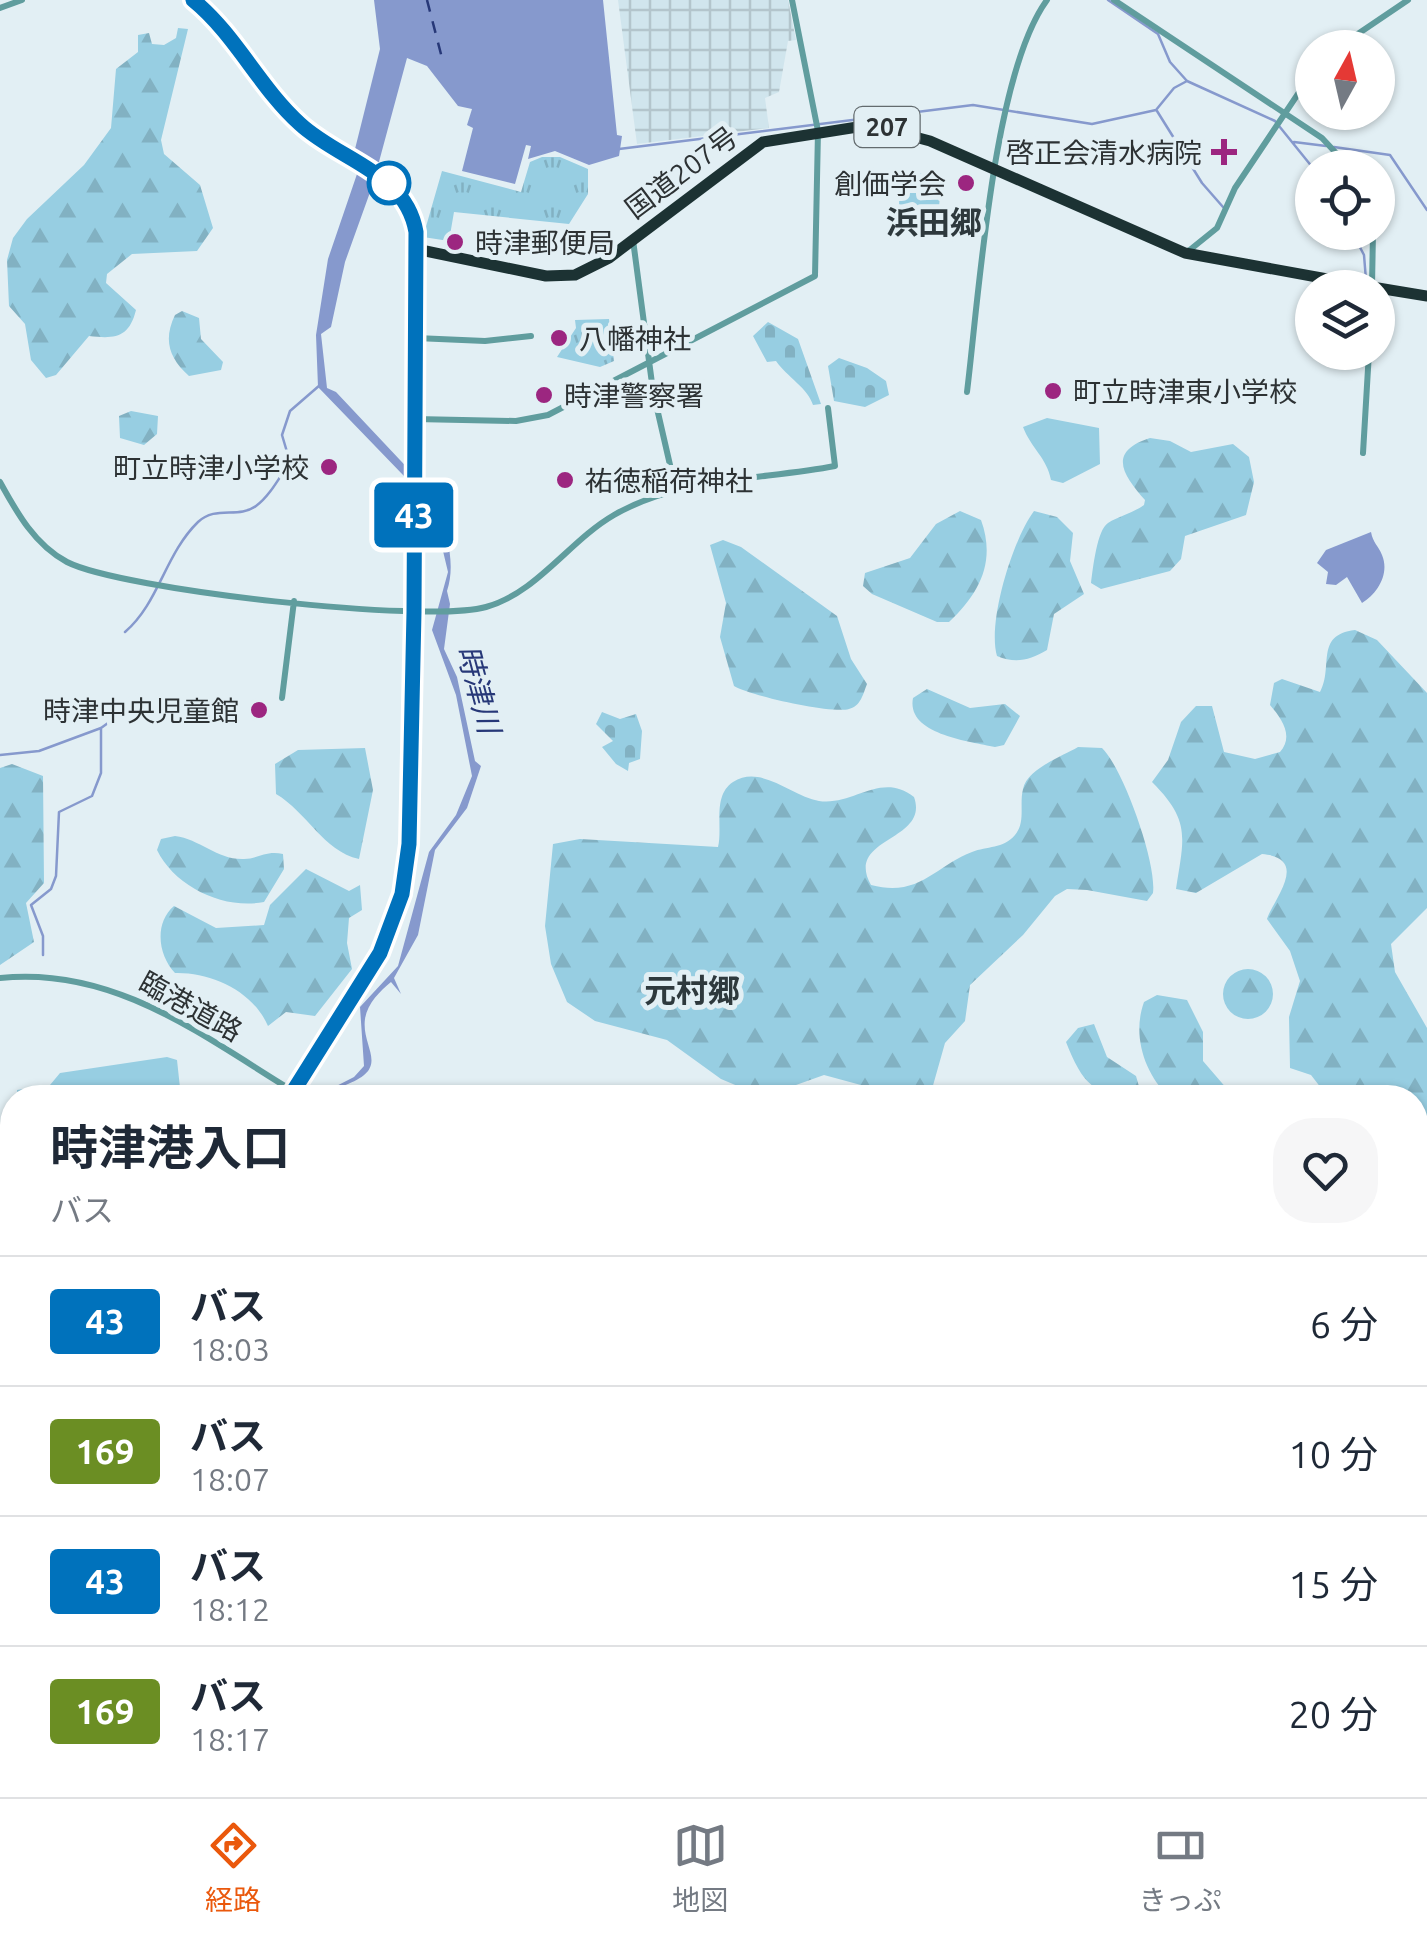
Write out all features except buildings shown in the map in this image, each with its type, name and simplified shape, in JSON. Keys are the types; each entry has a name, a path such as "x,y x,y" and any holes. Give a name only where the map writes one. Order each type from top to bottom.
{"highway":[{"path":"193,0 225,30 296,121 378,175 408,204 416,249 409,844 402,894 380,953 304,1085"},
{"name":"国道207号","path":"416,249 567,277 588,271 763,142 818,128 856,125 898,129 1185,253 1295,273"},
{"name":"国道207号","path":"1395,290 1427,296"}],"street":[{"path":"0,8 22,0"},
{"path":"414,419 532,419 565,408 815,276 818,128 792,0"},
{"path":"967,392 996,169 1023,44 1047,0"},
{"path":"1114,0 1334,150"},
{"path":"1364,30 1408,0"},
{"path":"1185,253 1217,228 1236,188 1295,100"},
{"path":"633,239 649,365 676,491"},
{"path":"415,338 485,341 531,336"},
{"path":"1363,453 1368,370"},
{"path":"0,482 26,526 52,552 110,578 294,601 450,614 506,599 614,514 676,491 834,466 828,408"},
{"path":"282,698 294,601"},
{"name":"臨港道路","path":"0,978 58,977 123,992 279,1085"}],"shaded area":[{"path":"374,0 603,0 617,135 622,136 619,156 589,165 555,151 528,159 531,146 526,145 515,184 462,171 473,128 467,125 472,109 458,106 427,66 407,58 373,184 345,262 331,327 321,334 327,388 336,392 432,494 437,506 451,568 444,649 457,677 475,761 481,766 467,808 435,850 418,935 394,978 401,994 391,982 366,1013 371,1056 368,1071 361,1078 338,1085 364,1066 360,1007 398,966 429,852 456,815 472,776 456,695 432,630 448,572 432,505 318,387 316,335 328,259 357,174 354,153 380,49"},
{"path":"618,0 788,0 796,40 788,41 779,92 765,98 769,128 637,144"},
{"path":"1371,532 1384,569 1377,589 1362,603 1347,577 1336,585 1326,584 1328,572 1317,563 1326,550"}],"green space":[{"path":"178,28 188,29 161,140 164,154 200,185 213,228 197,251 132,254 107,274 106,283 136,310 129,326 120,335 89,336 56,375 46,378 31,360 25,324 9,306 7,260 13,238 27,219 84,165 111,128 116,69 138,52 138,35 149,33 152,44 164,45 176,38"},
{"path":"560,157 588,169 588,194 569,224 454,212 449,241 423,237 442,171 521,192 530,162"},
{"path":"900,167 941,179 939,208 899,206"},
{"path":"182,311 199,318 201,339 223,362 221,370 189,376 177,362 170,348 169,333 175,315"},
{"path":"609,319 614,361 600,367 557,357 576,328 575,320"},
{"path":"768,322 798,339 821,404 813,405 807,393 776,361 767,362 753,336"},
{"path":"839,358 867,368 886,381 889,395 865,407 834,401 828,366"},
{"path":"131,411 158,416 157,434 144,445 120,438 119,416"},
{"path":"1047,418 1099,428 1100,464 1063,483 1051,480 1023,427"},
{"path":"1150,438 1170,441 1191,452 1233,444 1249,457 1254,482 1246,515 1185,536 1181,559 1170,571 1101,589 1091,583 1101,533 1108,523 1140,508 1145,500 1126,474 1124,457 1136,444"},
{"path":"960,511 981,520 986,563 977,588 949,622 937,622 872,594 863,586 865,573 910,558 936,524"},
{"path":"1034,511 1057,517 1073,533 1070,561 1084,594 1054,614 1047,650 1029,658 1010,660 997,656 999,603 1010,560"},
{"path":"723,540 741,547 837,616 851,659 867,684 856,705 840,710 809,707 734,686 720,637 726,603 710,545"},
{"path":"1355,630 1377,640 1427,693 1427,908 1391,944 1395,972 1427,1028 1427,1085 1319,1085 1311,1075 1290,1068 1289,1017 1300,981 1290,951 1267,919 1285,881 1284,863 1262,854 1196,893 1176,889 1182,831 1173,808 1152,782 1168,760 1181,722 1196,706 1212,706 1224,752 1255,759 1280,752 1286,734 1270,705 1274,683 1282,679 1320,692 1330,645 1342,633"},
{"path":"927,689 970,708 1005,704 1020,716 1004,745 995,747 941,734 919,720 913,710 913,698"},
{"path":"602,712 620,719 636,714 642,731 640,759 629,763 628,771 602,747 613,741 596,724"},
{"path":"1078,747 1102,748 1119,775 1144,839 1153,893 1147,901 1087,890 1067,889 1055,896 1023,935 970,985 965,1021 945,1043 933,1085 861,1085 824,1075 796,1085 735,1085 667,1040 595,1021 567,1002 551,964 545,926 553,844 580,839 718,847 722,795 733,782 744,777 765,779 819,801 890,787 914,797 916,812 910,823 869,857 866,869 871,885 902,887 915,884 972,852 1010,840 1020,825 1026,782 1054,759"},
{"path":"365,748 373,790 359,859 335,848 276,794 275,764 298,750"},
{"path":"12,764 43,776 44,883 26,903 34,942 0,965 0,768"},
{"path":"175,836 234,858 283,854 284,869 264,902 217,899 188,885 165,863 157,850 161,839"},
{"path":"306,869 349,891 360,885 362,910 349,918 347,943 352,969 315,1016 286,1012 268,1026 252,1003 229,986 203,976 175,973 169,966 161,930 174,906 216,928 264,925 270,905"},
{"path":"1248,969 1266,976 1273,994 1266,1012 1248,1019 1230,1012 1223,994 1230,976"},
{"path":"1157,995 1187,1000 1203,1032 1203,1061 1224,1085 1159,1085 1147,1065 1140,1040 1144,1002"},
{"path":"1094,1024 1107,1057 1136,1076 1139,1085 1092,1085 1085,1079 1066,1042 1078,1028"},
{"path":"167,1057 177,1060 180,1085 50,1085 60,1073"}],"waterway":[{"path":"1108,0 1158,34 1170,62 1187,81 1275,121 1298,150"},
{"path":"619,149 973,105 1092,124 1156,110 1174,88 1187,81"},
{"path":"1157,111 1202,183 1223,207"},
{"path":"1294,142 1326,146"},
{"path":"1334,147 1390,155 1427,210"},
{"path":"1361,250 1365,270"},
{"path":"125,632 146,607 177,549 198,522 212,514 249,510 270,491 290,462 282,435 290,411 320,385"},
{"path":"0,755 39,751 101,728 108,723 115,701"},
{"path":"43,955 43,936 31,905 51,889 56,876 59,812 92,796 101,773 101,728"}],"ferry route":[{"path":"427,0 442,58"}],"bus line":[{"name":"43","path":"193,0 225,30 296,121 315,138 398,190 410,209 416,232 409,844 402,894 380,953 297,1085"}],"place":[{"name":"啓正会清水病院","path":"1224,152"},
{"name":"創価学会","path":"966,183"},
{"name":"時津郵便局","path":"455,242"},
{"name":"八幡神社","path":"559,338"},
{"name":"町立時津東小学校","path":"1053,391"},
{"name":"時津警察署","path":"544,395"},
{"name":"町立時津小学校","path":"329,467"},
{"name":"祐徳稲荷神社","path":"565,480"},
{"name":"時津中央児童館","path":"259,710"}],"district":[{"name":"浜田郷","path":"934,222"},
{"name":"元村郷","path":"692,990"}],"water label":[{"name":"時津川","path":"479,689"}]}
